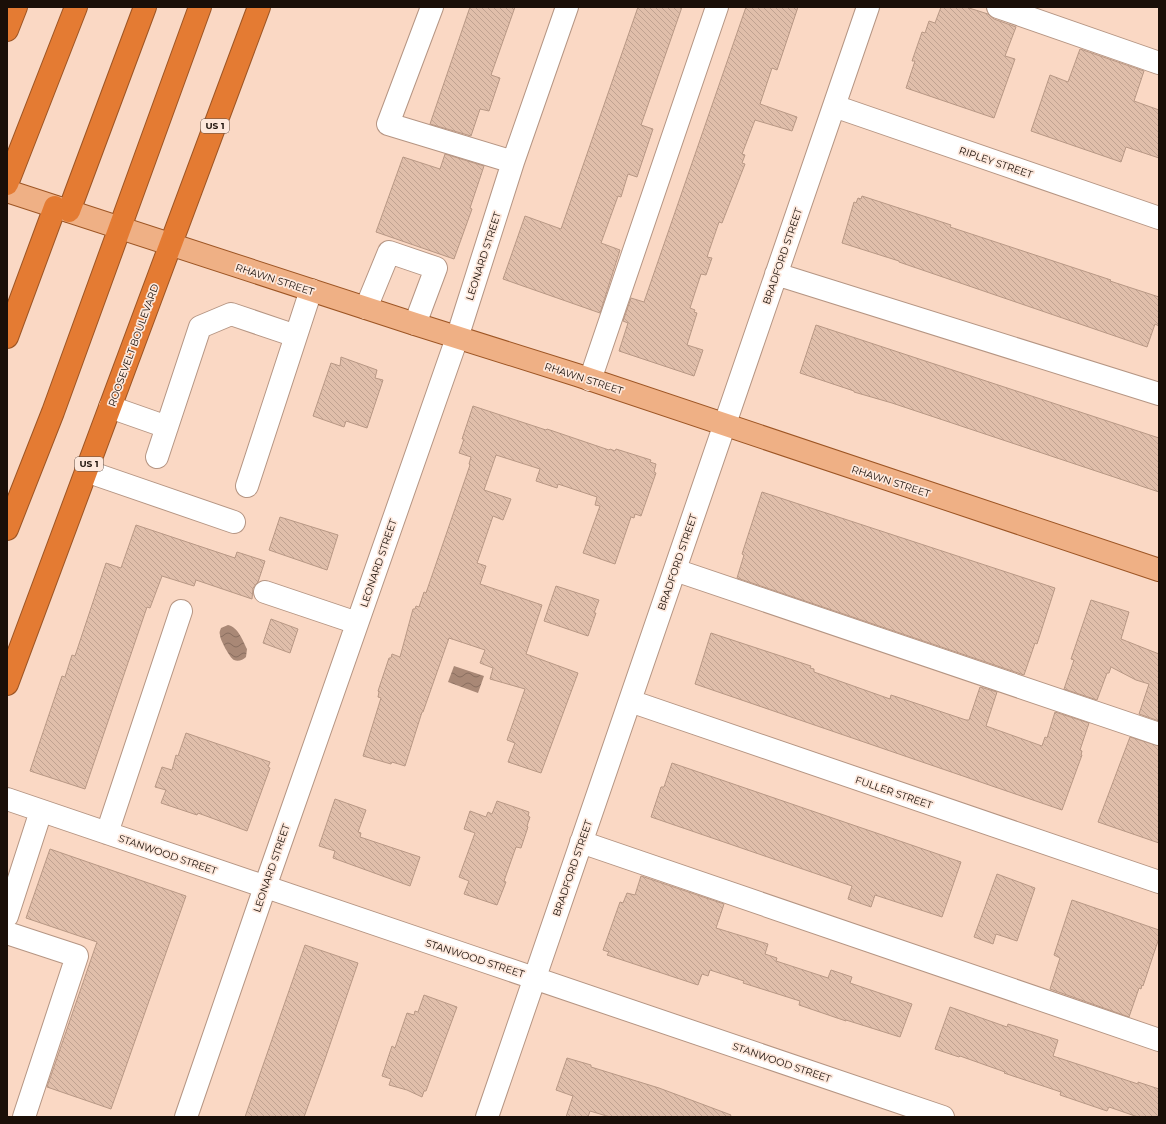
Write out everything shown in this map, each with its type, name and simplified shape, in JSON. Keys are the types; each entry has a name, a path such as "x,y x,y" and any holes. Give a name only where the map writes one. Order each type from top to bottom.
{"highway":[{"path":"7,30 16,7"},
{"path":"7,184 76,7"},
{"path":"7,337 62,209 145,7"},
{"path":"7,530 53,412 200,7"},
{"name":"ROOSEVELT BOULEVARD","path":"7,684 259,7"}],"main road":[{"name":"RHAWN STREET","path":"7,191 590,380 1159,570"}],"street":[{"path":"432,7 388,124 513,162"},
{"name":"LEONARD STREET","path":"186,1117 457,338 513,162 567,7"},
{"path":"590,380 717,7"},
{"name":"BRADFORD STREET","path":"487,1117 868,7"},
{"path":"998,7 1159,62"},
{"name":"RIPLEY STREET","path":"834,106 1159,218"},
{"path":"366,308 389,252 436,268 415,324"},
{"path":"776,274 1159,394"},
{"path":"247,486 311,290"},
{"path":"157,457 200,327 231,314 296,336"},
{"path":"110,407 167,427"},
{"path":"86,471 234,522"},
{"path":"675,570 1159,734"},
{"path":"265,592 357,623"},
{"path":"107,833 181,611"},
{"name":"FULLER STREET","path":"630,701 1159,882"},
{"name":"STANWOOD STREET","path":"7,799 535,977 943,1117"},
{"path":"7,916 41,811"},
{"path":"581,842 1159,1040"},
{"path":"7,933 77,956 24,1117"},
{"path":"7,1116 11,1117"}],"water":[{"path":"228,625 235,628 247,649 246,657 242,660 237,661 232,659 220,637 221,628"},
{"path":"454,666 484,676 478,693 448,682"}],"building":[{"path":"470,7 515,7 491,75 500,78 489,111 480,109 471,136 430,124"},
{"path":"638,7 682,7 641,125 653,129 637,177 628,174 621,197 618,196 601,243 620,250 600,313 503,279 525,216 561,229"},
{"path":"746,7 798,7 777,70 772,68 760,104 797,117 792,131 755,120 742,154 745,155 742,163 745,164 722,223 719,222 707,257 712,258 706,275 701,274 690,308 695,310 694,312 697,313 687,345 703,350 694,376 619,351 628,323 623,321 631,298 644,302"},
{"path":"941,7 966,7 988,14 994,19 1016,27 1005,56 1015,59 994,118 906,88 915,61 912,61 922,32 925,33 929,21 935,23"},
{"path":"1080,49 1144,71 1134,101 1159,110 1159,158 1126,147 1121,162 1031,131 1050,75 1068,82"},
{"path":"445,154 484,166 470,208 472,209 454,259 376,232 403,157 440,169"},
{"path":"862,196 1159,297 1159,326 1155,324 1147,347 899,261 842,243 854,202 856,203 858,198 861,199"},
{"path":"816,325 1159,438 1159,492 800,373"},
{"path":"341,357 377,370 375,378 383,380 367,428 346,421 344,427 313,416 331,363 340,366"},
{"path":"473,406 609,450 615,451 616,449 651,460 650,462 656,464 654,472 656,473 641,516 635,514 634,518 631,517 615,564 583,553 600,506 595,505 597,497 558,484 557,488 536,481 540,469 496,455 484,490 511,499 503,520 493,516 477,563 486,566 480,584 542,605 526,654 578,673 541,773 508,762 515,743 507,740 525,689 490,679 493,668 480,663 485,650 449,638 422,712 405,766 392,762 391,764 363,756 381,698 378,697 378,691 389,658 391,658 392,654 400,657 413,609 415,609 416,606 419,607 424,592 426,593 470,465 471,457 459,453"},
{"path":"762,492 1055,588 1037,644 1035,643 1024,675 737,578 744,555 742,554"},
{"path":"280,517 338,535 327,570 269,550"},
{"path":"136,525 235,558 237,552 265,561 258,582 253,588 252,599 196,580 194,586 162,576 150,608 147,607 85,789 30,771 62,676 65,677 72,655 75,656 106,563 121,568"},
{"path":"556,586 599,600 588,636 544,621"},
{"path":"1091,600 1129,612 1121,639 1159,654 1159,721 1139,714 1149,684 1136,680 1111,667 1109,673 1107,673 1097,700 1064,689 1074,660 1071,659"},
{"path":"271,619 298,629 290,653 263,643"},
{"path":"711,633 811,666 810,668 814,669 814,672 890,699 891,695 966,720 969,720 980,687 997,692 986,726 1042,746 1045,737 1047,738 1055,712 1089,723 1080,750 1082,751 1082,755 1062,810 695,684"},
{"path":"186,733 270,762 268,767 270,768 247,831 198,813 197,815 161,803 166,790 155,787 162,767 172,770 176,755 178,756"},
{"path":"1130,737 1159,746 1159,843 1098,822"},
{"path":"672,763 961,862 942,917 875,895 871,907 848,899 852,886 651,817 661,787 664,787"},
{"path":"335,799 366,810 358,832 361,833 360,837 420,857 410,886 333,858 335,851 319,846"},
{"path":"497,801 529,812 528,816 530,817 521,848 516,847 504,881 506,882 497,905 464,894 469,881 459,877 475,833 464,829 470,811 486,817 488,812 492,814"},
{"path":"50,849 186,896 111,1109 47,1087 97,942 26,918"},
{"path":"997,874 1035,888 1017,941 996,934 993,944 974,937"},
{"path":"641,876 724,904 716,928 768,944 765,954 777,958 776,961 828,978 831,970 852,977 850,983 912,1004 900,1037 799,1005 800,1001 743,983 744,981 710,970 708,976 702,974 698,985 607,955 609,952 603,950 620,902 623,903 627,893 635,895"},
{"path":"1072,900 1159,930 1159,938 1143,986 1142,985 1141,989 1139,988 1129,1017 1050,989 1060,958 1054,955"},
{"path":"305,945 358,963 325,1059 304,1117 245,1117"},
{"path":"424,995 457,1007 426,1091 424,1091 422,1097 407,1090 389,1085 391,1079 382,1076 392,1046 395,1048 407,1013 414,1015 415,1011 418,1012"},
{"path":"950,1007 1007,1027 1008,1024 1058,1040 1053,1056 1138,1084 1138,1082 1159,1089 1159,1117 1138,1117 1109,1107 1107,1111 1060,1095 1061,1092 1004,1073 1005,1072 960,1056 959,1057 935,1049"},
{"path":"567,1058 659,1088 731,1115 730,1117 610,1117 590,1111 588,1117 566,1117 573,1096 556,1090"}]}
